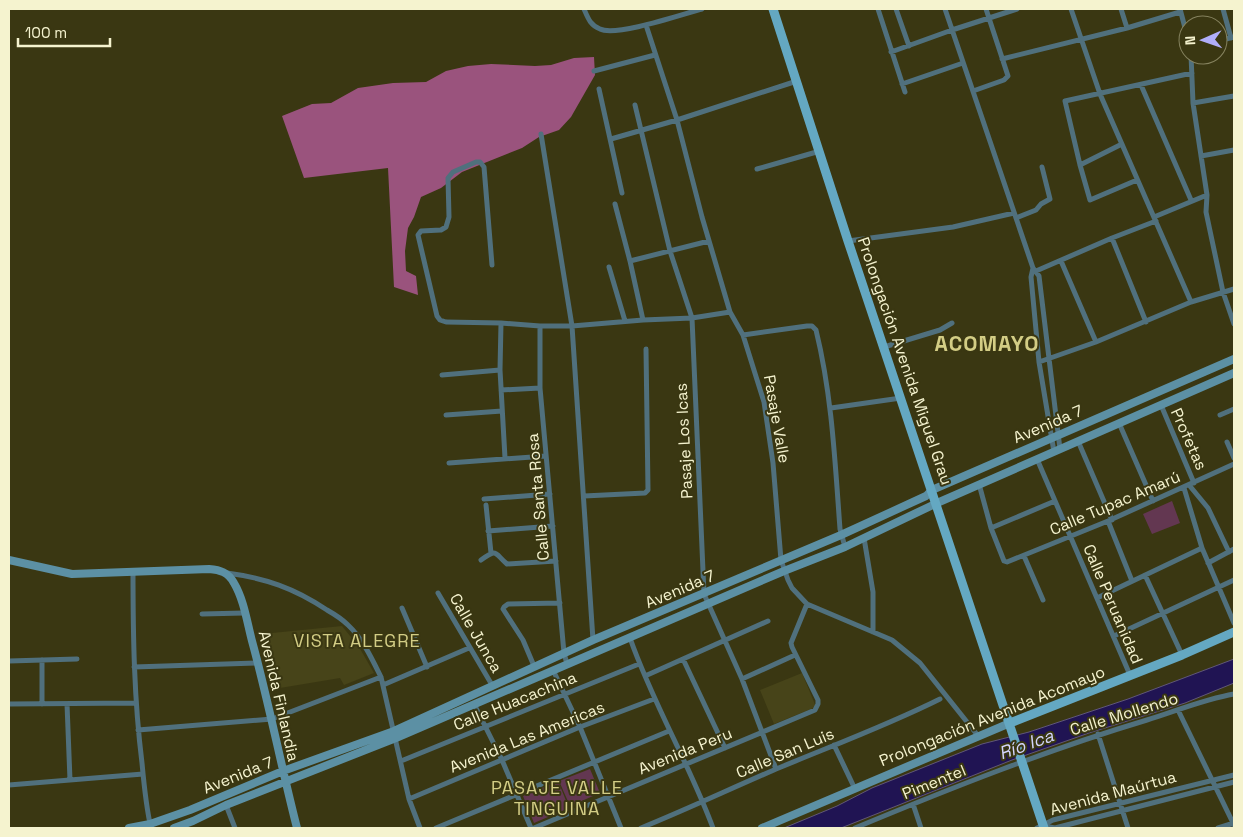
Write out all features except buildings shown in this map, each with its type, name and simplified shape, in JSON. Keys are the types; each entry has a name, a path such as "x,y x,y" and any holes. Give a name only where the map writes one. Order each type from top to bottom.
{"main road":[{"name":"Prolongación Avenida Miguel Grau","path":"773,9 848,241 1022,760 1042,827"},
{"name":"Prolongación Avenida Acomayo","path":"1011,727 1234,632"}],"street":[{"path":"584,9 590,24 602,31 614,31 646,24 702,9"},
{"path":"878,9 904,92"},
{"path":"896,9 909,46"},
{"path":"944,9 1034,270 1039,276 1054,436"},
{"path":"973,91 1006,80 1008,76 986,9"},
{"path":"892,52 1017,9"},
{"path":"1070,9 1100,94 1191,302"},
{"path":"1121,9 1128,28"},
{"path":"1224,9 1233,37"},
{"path":"1002,59 1128,28 1180,10"},
{"name":"Pasaje Valle","path":"646,24 676,120 730,312 743,335 764,402 773,463 781,560 784,571 792,588 807,604 892,640 920,663 979,737"},
{"path":"594,71 655,55"},
{"path":"902,84 963,64"},
{"path":"1192,65 1193,103 1207,195 1206,212 1223,292 1234,324"},
{"path":"1137,180 1090,200 1065,101 1192,73"},
{"path":"611,139 676,120 797,80"},
{"path":"1141,85 1191,200"},
{"path":"599,89 622,193"},
{"path":"1193,103 1234,96"},
{"name":"Pasaje Los Icas","path":"635,105 670,251 692,318 704,594 742,678 776,769"},
{"path":"541,134 572,326 593,640"},
{"path":"1080,166 1122,144"},
{"path":"1201,156 1234,150"},
{"path":"757,169 820,151"},
{"path":"492,265 484,167 480,162 476,162 453,172 448,178 449,217 446,227 440,230 421,231 418,235 437,316 440,320 446,322 572,326 692,318 730,312"},
{"path":"848,241 953,227 1015,216 1036,210 1041,204 1050,199 1042,166"},
{"path":"1057,450 1039,362 1031,277 1034,270 1061,261 1155,219 1191,200 1207,195"},
{"path":"615,204 643,320"},
{"path":"1112,238 1146,322"},
{"path":"630,261 709,241"},
{"path":"1061,261 1096,342"},
{"path":"609,267 625,321"},
{"path":"1039,362 1096,342 1191,302 1234,288"},
{"path":"501,323 500,370 505,458"},
{"path":"884,347 940,330 952,323"},
{"name":"Calle Santa Rosa","path":"540,326 540,388 564,653 567,664"},
{"path":"743,335 807,326 814,328 825,365 831,408 841,535 845,547"},
{"path":"584,496 645,493 648,490 646,349"},
{"name":"Avenida 7","path":"174,828 194,824 226,805 285,782 395,734 534,666 841,535 926,496 932,490 1234,359"},
{"path":"442,374 500,370"},
{"name":"Avenida 7","path":"129,828 151,826 283,771 395,734 474,704 784,571 845,547 978,484 1234,373"},
{"path":"501,390 540,388"},
{"path":"831,408 901,398"},
{"name":"Profetas","path":"1160,405 1189,485 1202,548 1234,623"},
{"path":"1220,415 1234,409"},
{"path":"446,415 502,411"},
{"path":"1119,423 1153,501"},
{"path":"1078,441 1132,581"},
{"path":"1227,442 1234,458"},
{"path":"449,463 546,456"},
{"name":"Calle Peruanidad","path":"1037,459 1130,675"},
{"name":"Calle Tupac Amarú","path":"991,528 1005,562 1110,521 1234,464"},
{"path":"978,484 991,528 1055,501"},
{"path":"1189,485 1208,508 1232,550 1208,563"},
{"path":"484,499 550,494"},
{"path":"486,505 491,553"},
{"path":"488,531 553,526"},
{"path":"864,538 873,592 874,632"},
{"path":"1097,598 1202,548"},
{"path":"481,560 491,553 498,554 507,564 556,561"},
{"path":"1024,556 1043,600"},
{"path":"9,560 72,574 221,570 226,573 253,576 291,589 339,618 347,624 361,641 381,677 410,799 420,828"},
{"path":"133,571 136,703 143,774 151,826"},
{"name":"Avenida Finlandia","path":"226,573 234,582 258,663 297,828"},
{"path":"1145,575 1182,655"},
{"path":"1114,636 1234,580"},
{"name":"Calle Junca","path":"438,593 492,685"},
{"path":"534,666 504,607 508,604 560,603"},
{"path":"742,678 795,655 792,647 792,638 807,604"},
{"path":"402,608 427,666"},
{"path":"202,614 244,613"},
{"path":"645,676 768,621"},
{"path":"630,638 654,699 704,802 713,828"},
{"path":"383,685 469,648"},
{"name":"Avenida Peru","path":"532,828 813,712 817,708 818,700 795,655"},
{"path":"9,660 77,658"},
{"path":"684,659 724,748"},
{"path":"42,660 42,704"},
{"path":"134,667 258,663"},
{"name":"Calle Huacachina","path":"401,761 639,664"},
{"path":"553,670 580,728 621,828"},
{"path":"138,730 272,719 381,677"},
{"name":"Calle Mollendo","path":"1022,760 1098,734 1234,694"},
{"name":"Avenida Las Americas","path":"410,799 654,699"},
{"name":"Calle San Luis","path":"641,828 776,769 908,715 940,699"},
{"path":"9,704 136,703"},
{"path":"67,704 70,780"},
{"path":"474,704 502,760 532,828"},
{"path":"1178,710 1234,824 1218,828"},
{"name":"Prolongación Avenida Acomayo","path":"762,828 979,737 1011,727"},
{"path":"436,828 669,731"},
{"path":"1098,734 1128,828"},
{"path":"834,745 855,789"},
{"name":"Pimentel","path":"855,828 1022,760"},
{"path":"9,785 143,774"},
{"name":"Avenida Maúrtua","path":"1042,827 1053,820 1234,775"},
{"name":"Avenida Maúrtua","path":"1042,827 1055,828 1234,782"},
{"path":"913,804 921,828"},
{"path":"226,805 235,828"}],"shaded area":[{"path":"594,57 595,75 571,117 559,130 539,137 522,148 462,172 441,188 421,197 408,228 405,251 406,271 416,276 418,295 394,287 388,168 304,178 282,116 312,104 331,103 358,88 393,83 426,82 446,71 468,66 491,64 551,65 574,58"},
{"path":"1172,501 1180,523 1152,534 1143,514"},
{"path":"342,626 359,647 374,673 344,685 340,678 274,689 262,634"},
{"path":"802,673 816,707 774,724 760,690"},
{"path":"590,769 600,793 570,806 559,781"},
{"path":"558,781 569,808 534,823 523,796"}],"water":[{"name":"Río Ica","path":"1234,659 1234,683 1185,703 1089,733 1012,760 841,828 784,828 837,806 872,788 982,744 1029,732 1128,699"}],"district":[{"name":"ACOMAYO","path":"987,343"},
{"name":"VISTA ALEGRE","path":"357,640"},
{"name":"PASAJE VALLE TINGUINA","path":"557,798"}]}
